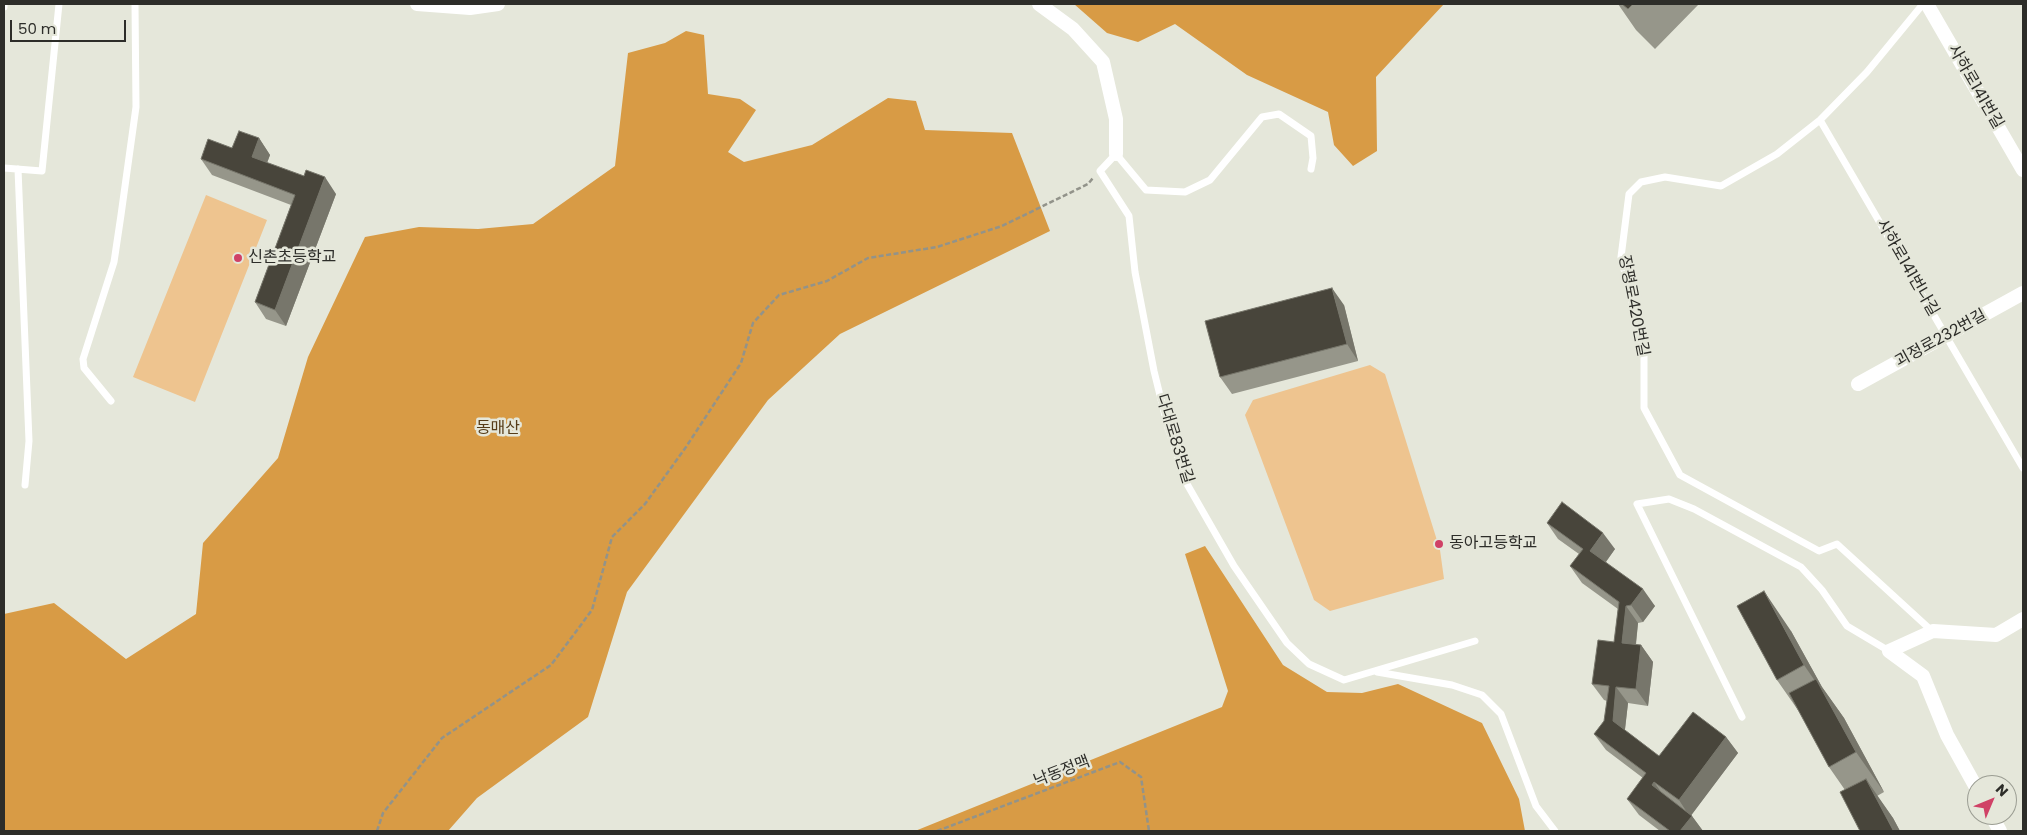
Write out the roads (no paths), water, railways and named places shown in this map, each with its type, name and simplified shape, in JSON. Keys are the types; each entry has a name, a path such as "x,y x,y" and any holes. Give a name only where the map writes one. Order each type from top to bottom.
{"street":[{"path":"417,4 470,8 498,4"},
{"path":"1039,4 1073,29 1103,62 1116,119 1116,154"},
{"name":"사하로141번길","path":"1925,4 2023,170"},
{"name":"괴정로232번길","path":"1858,384 2023,293"},
{"path":"1889,651 1933,632 1996,635 2023,619"},
{"path":"1889,651 1923,676 1947,735 1969,775"}],"lane":[{"path":"4,168 42,170 59,4"},
{"path":"111,401 84,368 83,359 114,262 121,216 136,107 135,4"},
{"name":"장평로420번길","path":"1925,4 1866,72 1820,120 1777,154 1721,186 1665,177 1641,182 1629,194 1621,258 1644,353 1644,408 1680,475 1819,551 1837,544 1933,632"},
{"path":"1116,154 1146,190 1185,192 1210,180 1262,117 1279,114 1311,136 1313,158 1310,169"},
{"name":"사하로141번나길","path":"1820,120 2023,468"},
{"name":"다대로83번길","path":"1116,154 1100,171 1129,216 1135,272 1154,371 1168,428 1187,484 1234,566 1292,648 1309,664 1344,680 1475,641"},
{"path":"18,169 29,441 25,485"},
{"path":"1742,717 1637,504 1669,499 1694,509 1801,567 1822,590 1847,626 1889,651"},
{"path":"1375,671 1452,685 1482,695 1501,714 1536,806 1555,831"}],"place":[{"name":"신촌초등학교","path":"238,258"},
{"name":"동아고등학교","path":"1439,544"}],"park label":[{"name":"동매산","path":"498,429"}]}
